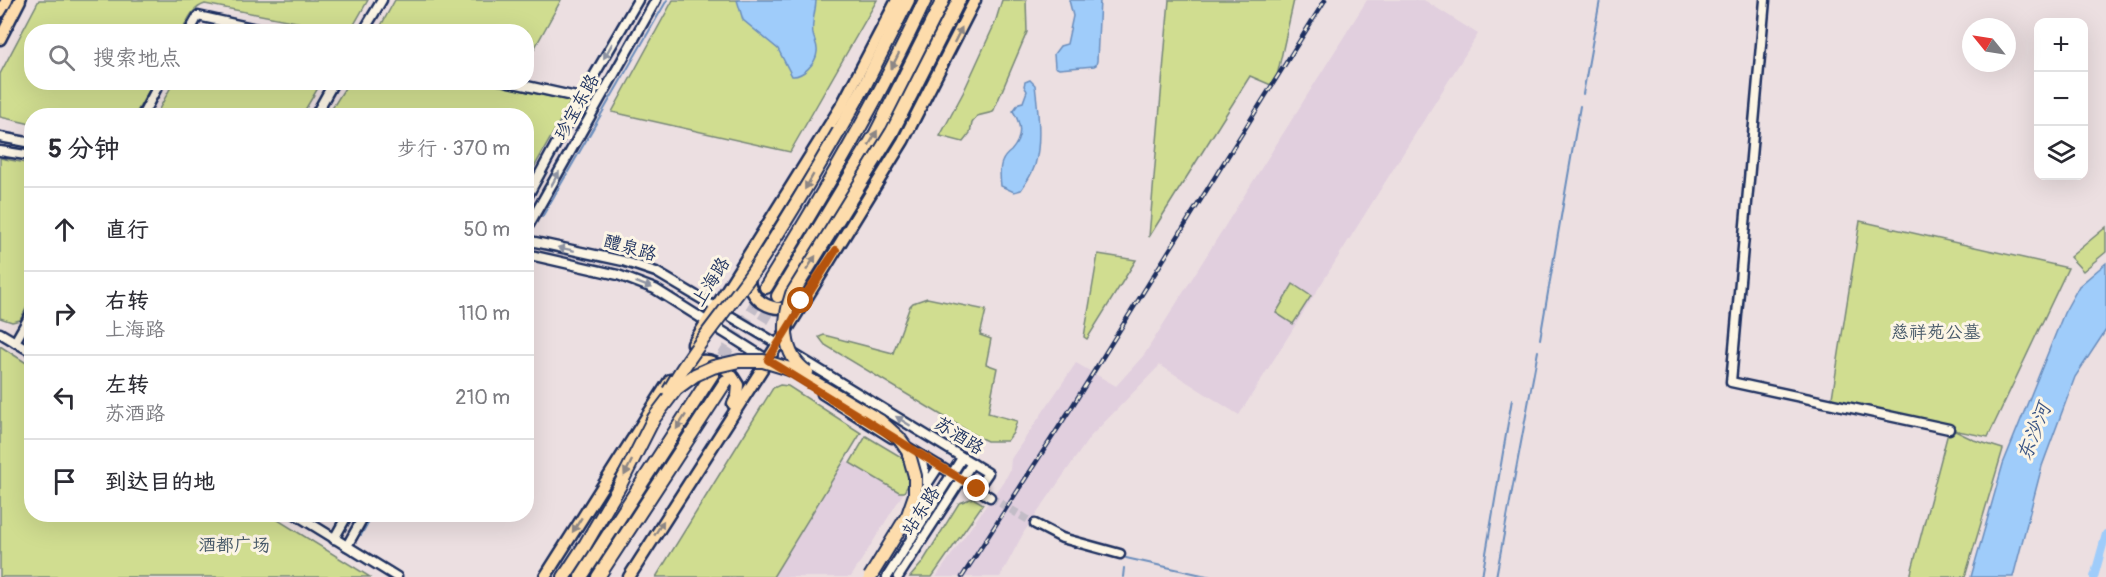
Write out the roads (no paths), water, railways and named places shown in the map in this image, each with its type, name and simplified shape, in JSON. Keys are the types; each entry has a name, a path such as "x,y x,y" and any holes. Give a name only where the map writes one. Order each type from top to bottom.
{"highway":[{"path":"564,577 619,487 679,372 753,272 782,227 866,85 908,0"},
{"path":"766,287 852,142 925,0"},
{"path":"778,296 876,133 943,0"},
{"path":"857,407 796,363 788,344 785,322 792,294 892,132 959,0"},
{"path":"654,418 671,395 687,380 713,367 739,361 763,361 793,370 880,421 899,438 908,451 915,476 915,495 908,515 869,577"},
{"path":"581,577 713,373"},
{"path":"598,577 726,381"}],"main road":[{"path":"0,12 7,0"},
{"path":"0,39 21,0"},
{"name":"上海路","path":"545,577 707,323 842,105 897,0"},
{"path":"628,577 768,360 903,141 975,1"},
{"path":"773,216 749,273 751,292 769,307 785,309 796,305 836,250"},
{"path":"631,441 687,367 694,363 716,362 738,385 737,396 690,480"}],"street":[{"path":"368,24 382,0"},
{"name":"珍宝东路","path":"534,184 638,0"},
{"name":"珍宝东路","path":"534,216 656,0"},
{"path":"1765,0 1731,382 1949,429"},
{"path":"194,24 198,16 234,24"},
{"path":"534,88 581,98"},
{"path":"146,108 156,90"},
{"path":"319,108 330,90"},
{"path":"0,137 24,141"},
{"path":"0,151 24,155"},
{"name":"醴泉路","path":"534,242 623,261 656,272 717,307"},
{"name":"醴泉路","path":"534,256 618,275 655,289 707,323"},
{"name":"苏酒路","path":"707,323 977,489 988,473 717,307"},
{"path":"15,342 24,326"},
{"path":"0,333 24,347"},
{"path":"920,455 926,478 925,488"},
{"path":"887,577 963,458"},
{"name":"站东路","path":"898,577 972,463"},
{"name":"站东路","path":"869,577 939,466"},
{"path":"977,489 990,497"},
{"path":"307,522 397,577"},
{"path":"334,539 344,522"},
{"path":"346,546 360,522"},
{"path":"1035,524 1072,541 1120,554"}],"water":[{"path":"737,0 816,0 813,30 817,52 808,69 792,76 778,49 743,20"},
{"path":"1069,0 1100,0 1097,61 1094,66 1059,69 1055,67 1054,54 1060,46 1067,44 1073,16"},
{"path":"1030,80 1035,85 1037,105 1039,136 1037,156 1027,181 1021,190 1014,192 1001,186 1000,168 1007,154 1018,141 1020,131 1013,111 1019,103 1023,102 1027,91 1024,86 1025,82"},
{"name":"东沙河","path":"2106,263 2106,330 2075,377 2042,466 2013,577 1971,577 2003,464 2064,313 2079,286"}],"waterway":[{"path":"542,217 667,0"},
{"path":"1583,94 1600,0"},
{"path":"1540,339 1580,106"},
{"path":"1496,577 1538,351"},
{"path":"1482,577 1512,399"},
{"path":"361,535 368,522"},
{"path":"2094,577 2106,534"},
{"path":"1126,558 1211,577"},
{"path":"1123,577 1124,568"}],"tunnel":[{"path":"713,373 766,287"},
{"path":"735,367 778,296"},
{"path":"990,497 1035,524"}],"railway":[{"path":"962,577 1073,405 1325,0"}],"park label":[{"name":"慈祥苑公墓","path":"1936,332"},
{"name":"酒都广场","path":"234,545"}]}
